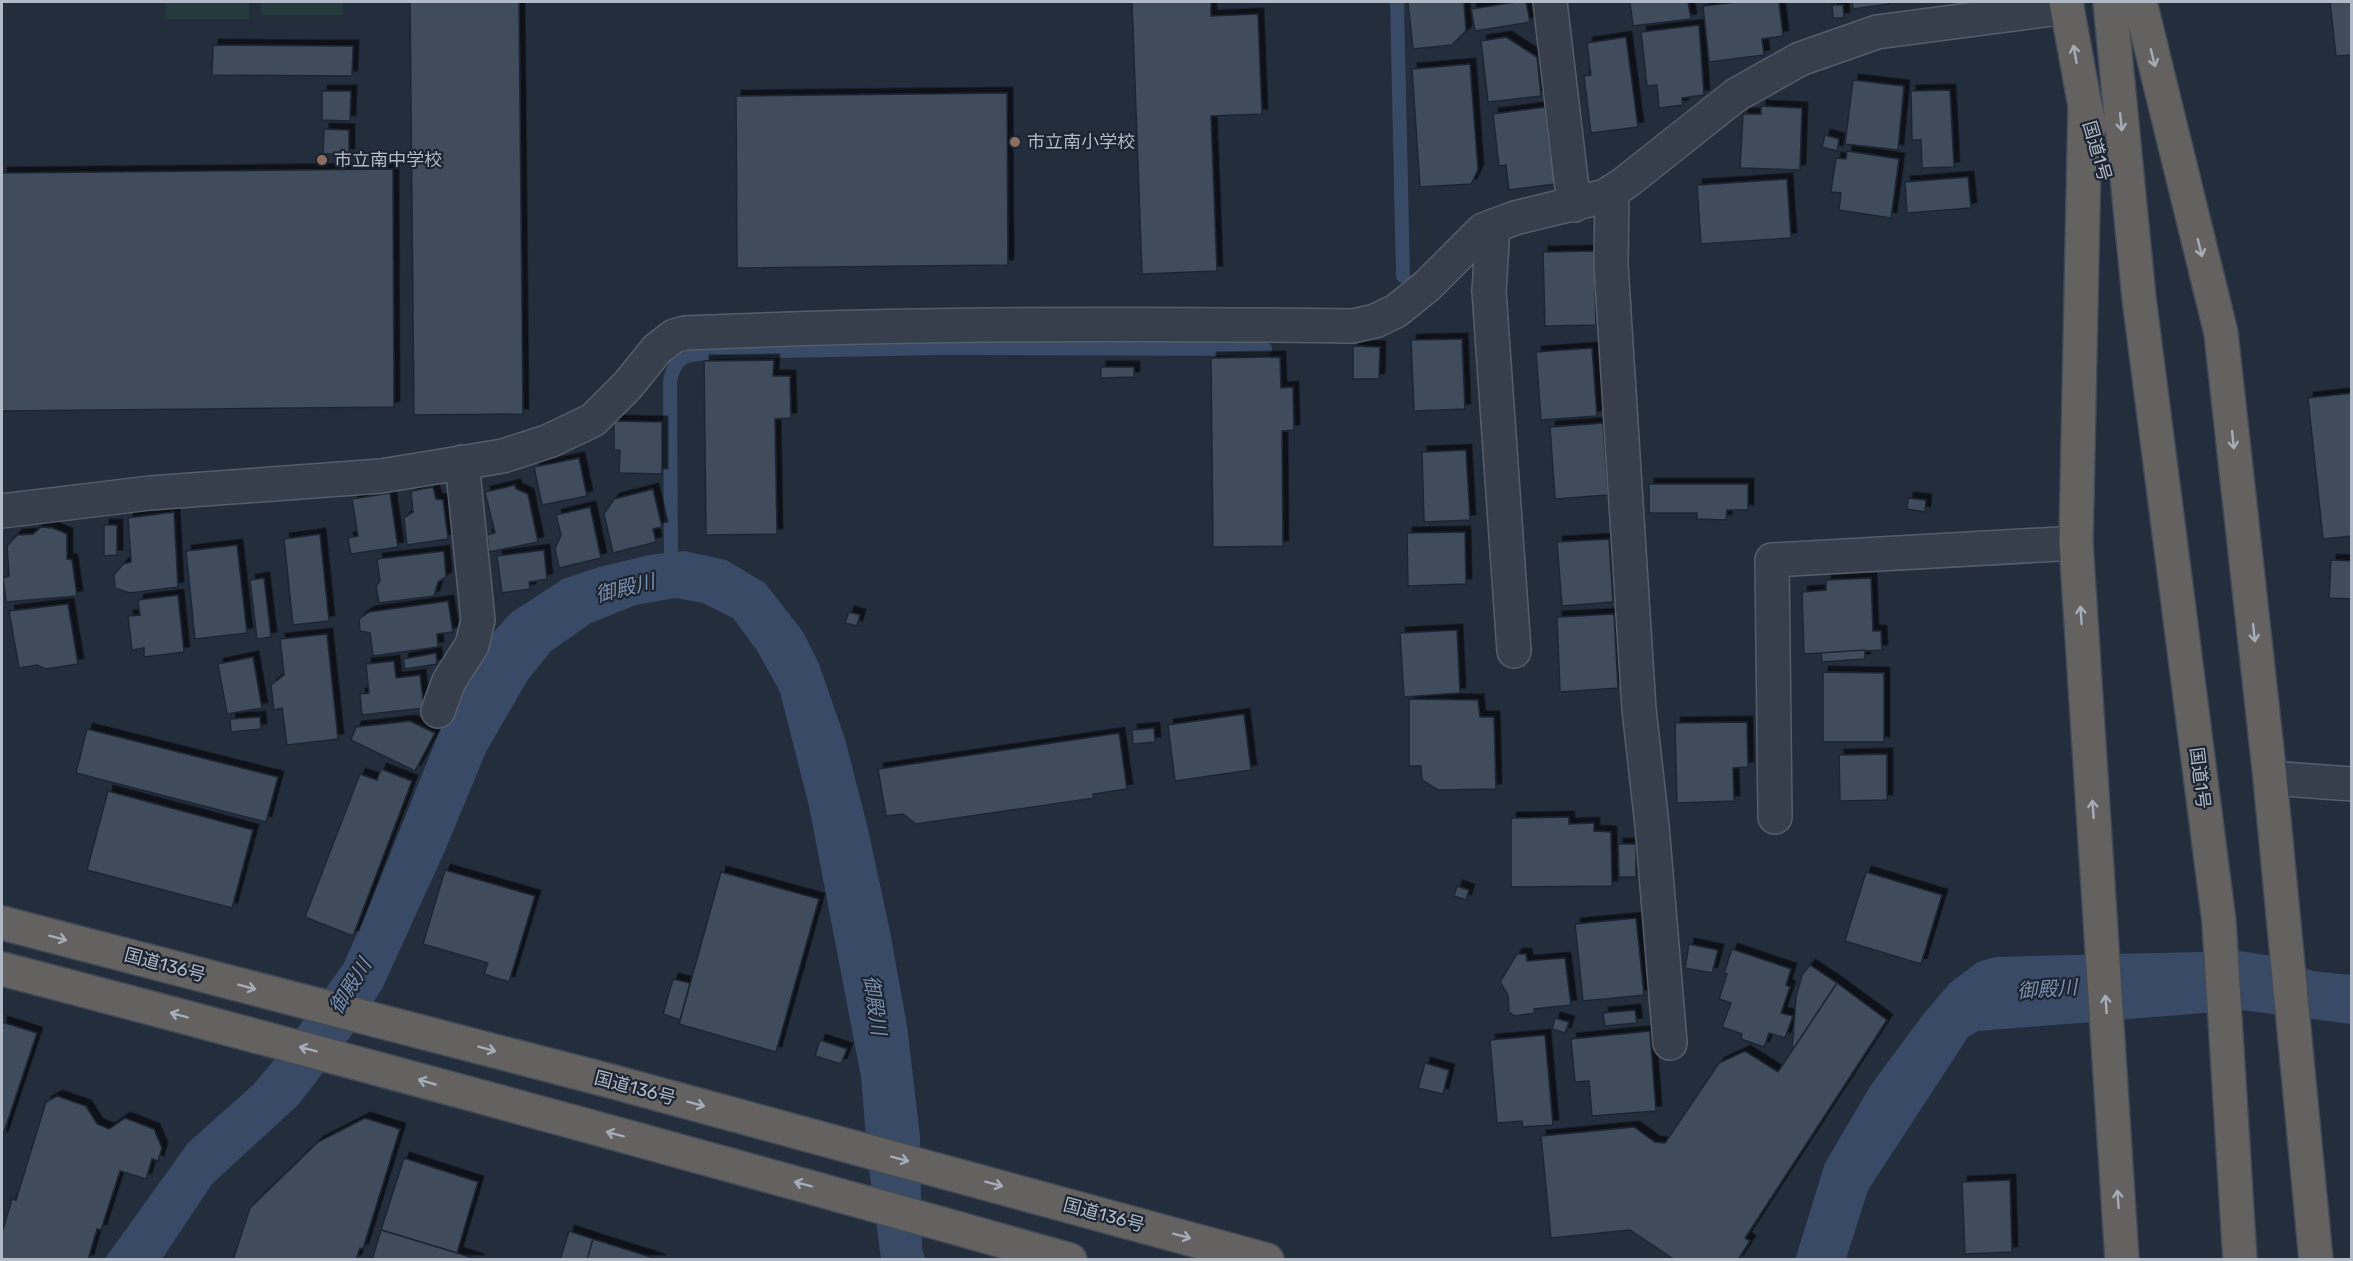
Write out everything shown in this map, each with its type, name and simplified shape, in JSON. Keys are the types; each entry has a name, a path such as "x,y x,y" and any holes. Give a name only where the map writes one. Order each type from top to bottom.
{"highway":[{"name":"国道1号","path":"2110,2 2139,298 2218,922 2240,1260"},
{"path":"2140,2 2221,333 2270,778 2316,1260"},
{"name":"国道1号","path":"2067,4 2085,106 2139,298"},
{"path":"2085,106 2076,543 2122,1259"},
{"name":"国道136号","path":"2,923 863,1149 1266,1260"},
{"path":"2,969 860,1199 1071,1260"}],"street":[{"path":"1550,2 1574,205"},
{"path":"2,511 150,493 381,476 503,456 549,441 592,420 628,385 657,349 674,336 685,333 820,327 1125,323 1353,326 1375,321 1396,311 1427,286 1483,230 1515,218 1605,196 1736,95 1800,59 1877,32 2067,4"},
{"path":"1612,192 1611,265 1639,709 1652,825 1670,1043"},
{"path":"1493,226 1489,291 1514,651"},
{"path":"438,711 449,681 472,645 478,620 462,462"},
{"path":"1775,818 1772,560 2076,543"},
{"path":"2270,778 2352,784"}],"green space":[{"path":"166,2 249,2 249,19 166,19"},
{"path":"261,2 343,2 343,15 261,15"}],"water":[{"name":"御殿川","path":"685,551 726,560 765,583 803,632 819,664 845,739 868,829 907,1026 920,1136 922,1248 925,1259 881,1259 868,1161 861,1077 809,806 780,692 758,652 733,618 703,603 676,598 636,605 591,623 551,651 527,681 486,752 444,853 382,989 353,1033 299,1104 212,1184 162,1259 104,1260 188,1143 253,1085 280,1053 344,963 448,710 483,644 511,613 563,579 599,567 649,555"},
{"name":"御殿川","path":"2239,951 2273,956 2313,971 2351,975 2351,1024 2242,1010 1978,1031 1968,1037 1868,1190 1846,1259 1795,1260 1825,1163 1871,1085 1922,1016 1950,983 1978,962 1995,957"}],"building":[{"path":"410,2 519,2 523,414 414,415"},
{"path":"1132,2 1211,2 1211,16 1258,14 1262,114 1211,116 1217,271 1142,274"},
{"path":"1408,2 1464,2 1466,31 1452,45 1413,49"},
{"path":"1526,2 1530,22 1475,31 1471,9"},
{"path":"1630,2 1688,2 1691,19 1633,26"},
{"path":"1738,2 1779,2 1783,36 1762,39 1764,55 1709,62 1703,6"},
{"path":"1852,2 1888,2 1889,4 1853,9"},
{"path":"2330,2 2352,2 2352,55 2336,56"},
{"path":"1832,5 1843,5 1844,18 1833,18"},
{"path":"1699,25 1704,95 1682,98 1683,105 1659,108 1657,85 1647,86 1641,32"},
{"path":"1506,37 1537,57 1541,96 1488,102 1481,41"},
{"path":"1626,37 1638,127 1591,133 1584,76 1591,75 1587,43"},
{"path":"213,45 353,46 352,76 212,75"},
{"path":"1470,64 1478,170 1471,184 1420,187 1412,69"},
{"path":"1853,80 1904,86 1898,150 1845,144"},
{"path":"1950,90 1954,167 1922,168 1921,140 1912,140 1911,91"},
{"path":"322,91 351,91 350,121 322,120"},
{"path":"1007,93 1008,265 737,268 736,96"},
{"path":"1761,106 1802,108 1800,170 1740,168 1743,114 1761,114"},
{"path":"1545,107 1555,184 1509,190 1506,165 1499,166 1493,114"},
{"path":"324,129 349,130 349,154 323,154"},
{"path":"1825,135 1839,139 1837,151 1822,147"},
{"path":"1847,151 1899,159 1891,218 1839,210 1841,193 1831,192 1836,158 1846,159"},
{"path":"393,169 394,407 2,411 2,173"},
{"path":"1968,177 1971,208 1907,213 1905,182"},
{"path":"1787,179 1791,238 1701,244 1697,185"},
{"path":"1594,251 1596,325 1545,326 1543,252"},
{"path":"1462,339 1465,409 1414,411 1411,340"},
{"path":"1353,346 1380,347 1379,379 1353,379"},
{"path":"1592,348 1597,416 1541,420 1536,352"},
{"path":"1280,357 1281,388 1293,387 1294,430 1282,431 1283,546 1213,547 1211,358"},
{"path":"774,360 773,376 790,376 791,418 775,419 777,534 706,535 704,361"},
{"path":"1101,367 1134,367 1134,377 1101,378"},
{"path":"2352,393 2352,536 2323,539 2308,398"},
{"path":"614,421 662,422 662,474 619,473 620,450 614,450"},
{"path":"1603,423 1608,495 1555,499 1550,427"},
{"path":"1466,450 1470,520 1424,522 1422,452"},
{"path":"579,458 587,496 542,505 534,467"},
{"path":"1649,484 1748,484 1748,510 1727,510 1726,520 1697,519 1697,513 1649,513"},
{"path":"515,485 516,489 528,494 538,542 489,552 487,535 495,533 485,492"},
{"path":"433,487 436,499 443,500 448,539 407,545 404,518 413,512 411,491"},
{"path":"653,489 662,527 653,529 656,542 613,553 604,514 614,499"},
{"path":"390,493 398,547 351,554 348,538 358,536 352,499"},
{"path":"1908,498 1926,500 1925,512 1907,509"},
{"path":"590,507 601,558 559,568 555,549 561,535 556,515"},
{"path":"174,512 178,587 130,593 115,588 114,575 123,564 131,562 128,518"},
{"path":"104,525 117,525 117,555 104,556"},
{"path":"41,527 53,528 67,534 67,559 72,560 77,596 6,602 3,578 9,576 7,546 17,535 33,534"},
{"path":"1465,532 1466,584 1408,586 1407,533"},
{"path":"320,534 329,621 293,625 284,539"},
{"path":"1609,539 1613,602 1562,606 1557,542"},
{"path":"237,545 247,633 195,639 186,551"},
{"path":"544,550 547,579 529,582 530,589 502,593 497,556"},
{"path":"444,551 446,577 438,582 434,596 379,603 376,586 380,581 377,559"},
{"path":"2331,560 2352,561 2352,599 2329,598"},
{"path":"264,578 271,637 257,639 250,580"},
{"path":"1871,578 1873,631 1881,631 1882,650 1804,654 1802,592 1826,590 1826,580"},
{"path":"178,595 184,652 144,657 144,648 132,650 128,616 140,615 138,600"},
{"path":"448,601 453,632 437,634 438,647 373,656 370,633 360,631 359,619 369,612"},
{"path":"68,604 78,664 46,669 37,665 19,668 9,611"},
{"path":"849,612 860,615 857,626 845,623"},
{"path":"1614,614 1618,688 1560,692 1557,617"},
{"path":"1457,630 1460,693 1404,697 1400,633"},
{"path":"327,634 338,739 287,745 282,708 274,710 271,685 284,675 280,639"},
{"path":"1865,650 1865,659 1822,662 1821,653"},
{"path":"436,653 437,664 405,669 403,659"},
{"path":"253,657 262,708 227,714 218,664"},
{"path":"394,661 396,678 420,675 424,708 362,715 360,694 369,693 366,664"},
{"path":"1823,672 1884,673 1884,742 1823,742"},
{"path":"1409,699 1478,700 1480,717 1494,717 1496,789 1438,790 1422,780 1421,766 1409,766"},
{"path":"1244,714 1251,770 1175,781 1168,725"},
{"path":"260,717 261,729 231,732 230,719"},
{"path":"410,721 435,733 415,771 351,740 356,727"},
{"path":"1747,722 1748,767 1733,768 1734,801 1677,803 1675,723"},
{"path":"1154,728 1155,742 1133,744 1132,730"},
{"path":"87,729 278,777 266,822 76,773"},
{"path":"1119,733 1127,789 1093,794 1094,798 916,824 903,814 886,816 878,769"},
{"path":"1887,754 1887,800 1840,801 1839,755"},
{"path":"381,769 412,781 353,936 305,917 360,774 377,780"},
{"path":"108,791 253,830 232,908 87,870"},
{"path":"1569,817 1569,824 1594,823 1594,831 1611,832 1612,886 1511,887 1511,818"},
{"path":"1618,844 1636,844 1636,877 1619,877"},
{"path":"445,870 535,896 509,982 484,974 488,963 423,944"},
{"path":"721,872 819,899 776,1052 679,1024"},
{"path":"1866,872 1942,895 1921,964 1845,941"},
{"path":"1457,886 1469,890 1466,900 1454,896"},
{"path":"1636,918 1644,995 1583,1001 1575,924"},
{"path":"1689,944 1718,950 1712,973 1685,968"},
{"path":"1732,949 1791,969 1786,985 1790,987 1781,1013 1793,1016 1785,1038 1769,1033 1764,1047 1741,1039 1742,1034 1722,1027 1731,1003 1719,999"},
{"path":"1517,954 1526,954 1527,961 1565,958 1571,1005 1534,1009 1535,1013 1515,1016 1509,1012 1508,995 1500,982"},
{"path":"1810,965 1837,983 1792,1051 1796,997 1802,975"},
{"path":"673,979 690,983 680,1020 663,1014"},
{"path":"1837,983 1887,1020 1745,1238 1750,1241 1738,1260 1675,1260 1630,1230 1551,1238 1541,1136 1634,1127 1655,1142 1665,1143 1719,1063 1745,1051 1778,1072"},
{"path":"1635,1010 1637,1023 1605,1026 1603,1013"},
{"path":"1555,1018 1569,1022 1565,1033 1552,1029"},
{"path":"2,1022 37,1033 2,1138"},
{"path":"1650,1031 1656,1111 1592,1116 1589,1081 1575,1082 1571,1039"},
{"path":"1545,1035 1553,1125 1523,1127 1522,1121 1497,1123 1490,1040"},
{"path":"820,1040 847,1049 841,1064 815,1056"},
{"path":"1425,1063 1449,1070 1443,1094 1418,1088"},
{"path":"57,1096 86,1106 97,1124 109,1129 125,1118 154,1129 162,1148 158,1161 152,1159 146,1179 120,1171 101,1230 97,1229 88,1260 2,1260 2,1233 12,1199 16,1200 46,1102"},
{"path":"365,1118 400,1129 363,1249 360,1248 356,1260 233,1260 250,1208 318,1142"},
{"path":"404,1158 478,1182 457,1253 381,1230"},
{"path":"2010,1180 2012,1252 1965,1254 1962,1182"},
{"path":"381,1230 457,1253 479,1260 372,1260"},
{"path":"569,1231 593,1239 587,1260 560,1260"},
{"path":"593,1239 660,1260 587,1260"}],"waterway":[{"path":"1397,2 1403,276"},
{"path":"671,571 670,381 677,364 686,356 718,352 943,348 1265,349"}],"place":[{"name":"市立南小学校","path":"1015,142"},
{"name":"市立南中学校","path":"322,160"}]}
